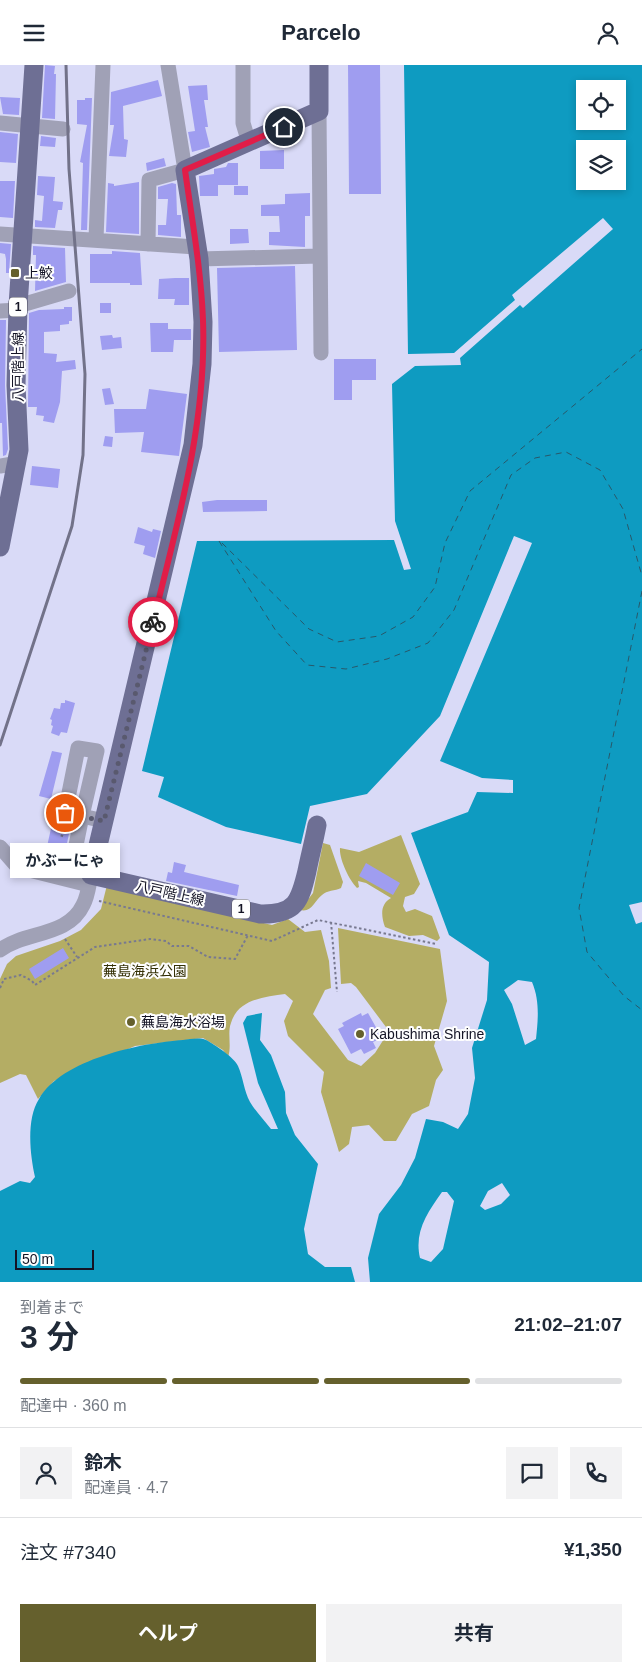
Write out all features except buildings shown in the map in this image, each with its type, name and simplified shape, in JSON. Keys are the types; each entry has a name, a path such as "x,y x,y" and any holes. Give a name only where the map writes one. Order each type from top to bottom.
{"main road":[{"name":"八戸階上線","path":"0,547 9,465 12,309 23,236 34,65"},
{"path":"90,880 193,445 202,355 203,322 197,253 185,170 319,111 319,65"},
{"name":"八戸階上線","path":"90,880 260,914 278,913 292,907 301,897 317,825"}],"street":[{"path":"96,239 103,65"},
{"path":"148,244 149,180 185,170 168,65"},
{"path":"244,65 244,123 249,143"},
{"path":"319,111 321,353"},
{"path":"0,123 64,129"},
{"path":"0,235 96,239 148,244 197,253 320,257"},
{"path":"12,309 69,291"},
{"path":"75,850 82,816 104,821"},
{"path":"0,847 15,864 25,869 90,880 84,904 72,919 63,925 15,941 0,950"}],"path":[{"path":"99,901 272,941 318,921 331,922 436,944"},
{"path":"331,922 337,992"},
{"path":"62,935 77,957"},
{"path":"0,988 4,979 21,975 32,981 35,985 77,957 102,945 123,945 156,939 172,946 189,946 208,957 235,959 248,935"}],"green space":[{"path":"401,835 420,884 414,894 405,897 403,906 406,912 415,909 432,916 440,938 437,941 423,935 409,936 385,927 382,911 387,901 391,898 366,883 358,881 359,887 357,888 345,869 340,848 359,852"},
{"path":"323,843 330,845 343,882 341,888 324,893 310,908 300,910 313,893"},
{"name":"蕪島海浜公園","path":"107,885 272,925 288,919 305,932 321,930 329,961 331,988 325,990 313,1014 348,1060 361,1066 375,1053 389,1031 356,987 351,983 341,984 338,928 440,949 447,1001 434,1046 443,1070 436,1080 429,1106 412,1114 396,1141 384,1141 369,1125 352,1127 349,1144 339,1152 321,1092 324,1072 288,1036 284,1021 293,1001 285,994 261,998 246,1004 240,1009 230,1027 228,1057 223,1050 203,1038 135,1046 54,1081 38,1099 26,1075 20,1074 0,1083 0,979 7,964 16,956 60,941 81,930 101,909"}],"water":[{"path":"404,65 642,65 642,1282 370,1282 368,1258 379,1214 401,1185 415,1158 426,1119 443,1122 458,1129 468,1114 475,1078 472,1048 487,1000 489,962 449,935 411,833 468,812 477,792 513,793 513,780 482,778 440,761 532,543 514,536 440,716 367,794 310,806 301,844 226,827 158,797 164,777 142,771 197,541 394,540 404,570 411,569 395,521 392,384 415,366 461,365 460,358 520,305 523,308 613,229 603,218 512,295 515,300 454,353 408,354","holes":["518,980 532,982 537,1003 536,1039 525,1045 512,1004 504,990","502,1183 510,1195 501,1204 485,1210 480,1206 488,1191","442,1192 447,1192 454,1201 443,1249 431,1262 420,1258 420,1231 427,1215"]},
{"path":"262,1013 260,1040 271,1055 285,1092 286,1113 295,1135 318,1164 304,1229 308,1254 325,1267 351,1267 355,1282 0,1282 0,1191 20,1181 30,1183 35,1177 30,1137 32,1117 39,1099 50,1085 65,1073 125,1049 166,1042 204,1039 233,1059 240,1070 250,1102 257,1113 271,1129 278,1129 258,1083 243,1023 247,1016"}],"pier":[{"path":"642,902 642,922 636,924 629,905"}],"ferry route":[{"path":"222,543 309,629 337,642 379,636 413,617 435,587 445,543 470,491 642,349"},
{"path":"219,541 276,631 307,665 346,669 387,659 428,643 454,610 511,475 535,458 566,452 600,470 623,509 642,576"},
{"path":"642,591 579,908 587,952 624,996 642,1010"}],"railway":[{"path":"0,745 72,526 83,455 85,374 69,169 66,65"}],"way so far":[{"path":"65,813 104,821 153,622"}],"place":[{"name":"上鮫","path":"15,273"},
{"name":"かぶーにゃ","path":"65,813"},
{"name":"蕪島海水浴場","path":"131,1022"},
{"name":"Kabushima Shrine","path":"360,1034"}],"route":[{"path":"153,622 193,445 202,364 203,322 199,259 185,170 284,127"}]}
